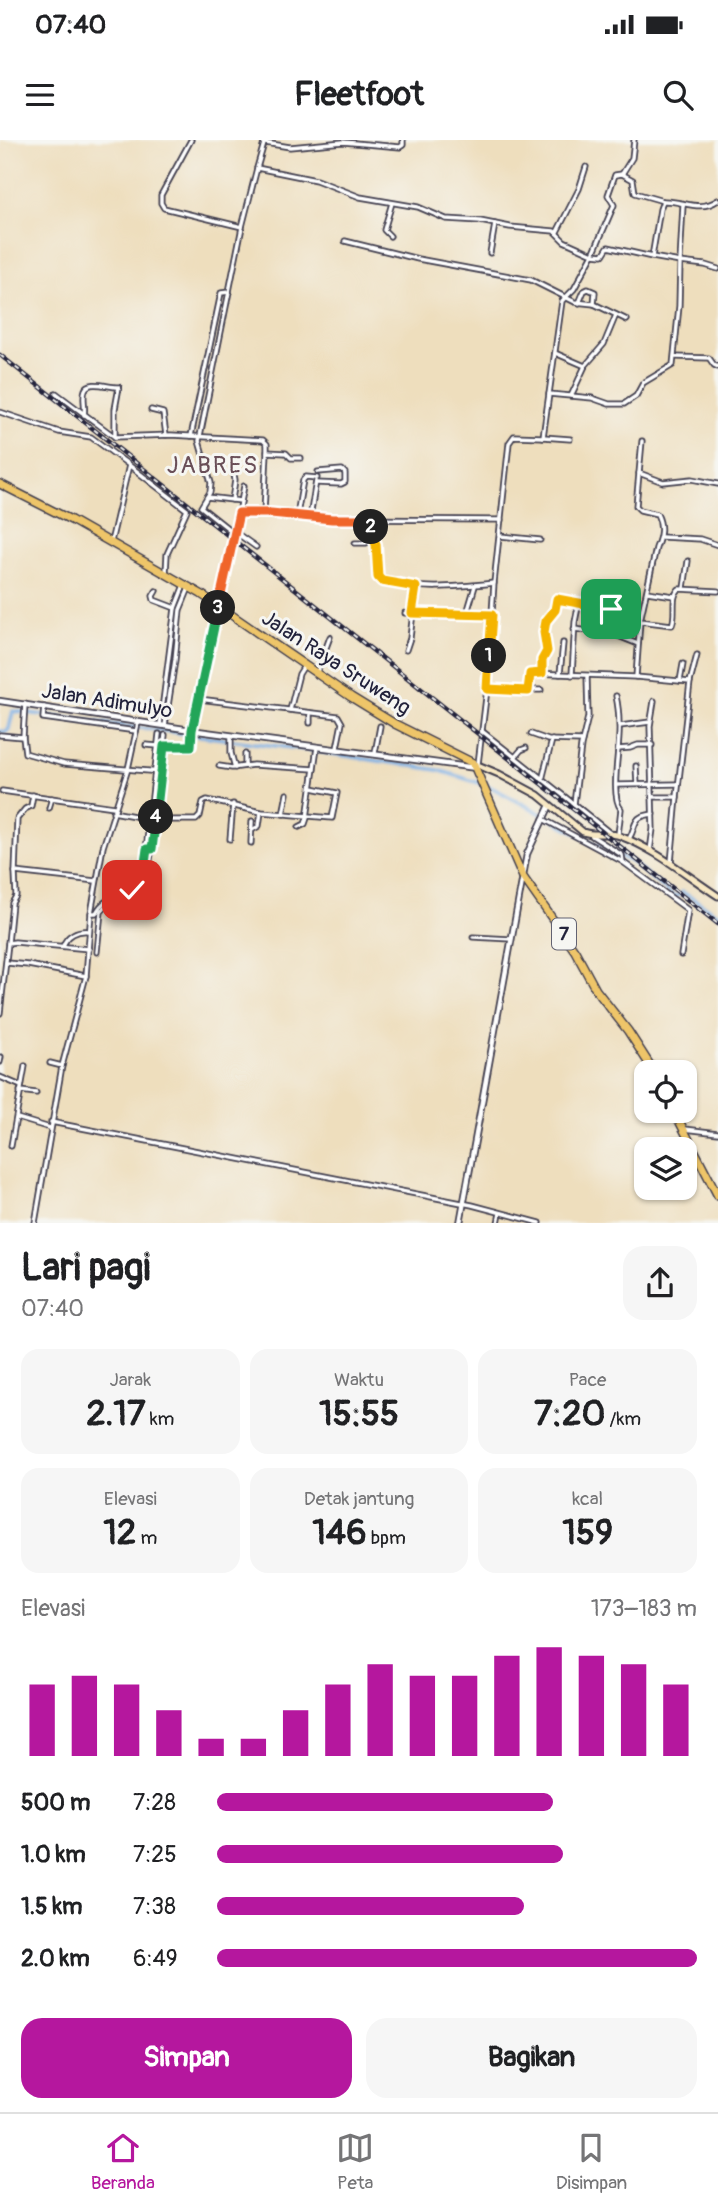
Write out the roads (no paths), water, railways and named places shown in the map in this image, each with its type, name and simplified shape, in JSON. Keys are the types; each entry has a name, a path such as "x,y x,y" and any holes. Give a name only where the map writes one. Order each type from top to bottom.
{"highway":[{"name":"Jalan Raya Sruweng","path":"0,484 111,542 187,586 304,667 385,718 476,765"},
{"name":"7","path":"476,765 523,877 575,951 596,990 647,1060"},
{"path":"680,1123 713,1179 718,1196"}],"main road":[{"path":"476,765 518,783 551,805 579,829 590,834 615,835 628,840 671,863 718,896"}],"street":[{"path":"191,140 161,195 163,208 242,227"},
{"path":"256,547 202,509 201,504 207,497 211,479 199,446 242,227 265,141 296,147 343,142 400,147 403,140"},
{"path":"622,174 632,158 634,140"},
{"path":"557,232 579,189 586,167"},
{"path":"257,168 316,180 360,197 418,207 446,219 480,220 495,225 557,232 564,241 601,256 610,247 718,269"},
{"path":"543,437 561,304 576,286 612,211 614,203 608,195 615,175 622,174 633,181 635,193 663,201 708,206 718,200"},
{"path":"652,257 663,201"},
{"path":"390,236 384,229 393,204"},
{"path":"549,394 624,404 636,396 643,383 673,365 680,306 683,205"},
{"path":"490,253 495,225"},
{"path":"345,241 418,259 531,280 565,298 594,304 627,320"},
{"path":"579,303 587,289 595,292 594,304"},
{"path":"191,436 221,293 229,292"},
{"path":"570,396 585,366 604,344 617,315"},
{"path":"555,353 585,366"},
{"path":"675,357 709,358 713,365 718,367"},
{"path":"204,375 212,376"},
{"path":"84,415 87,387 93,384 119,387 114,409 115,437"},
{"path":"201,386 210,387"},
{"path":"56,393 115,437 166,435 265,441 267,452 264,512"},
{"path":"151,410 163,413 166,435"},
{"path":"0,412 59,432 91,437 187,510 167,554 166,575"},
{"path":"476,765 487,689 494,583 510,438 570,439"},
{"path":"636,677 640,619 656,548 661,537 657,514 640,510 636,506 642,441"},
{"path":"267,452 286,453 291,458 300,458"},
{"path":"111,542 129,466"},
{"path":"232,500 235,480 233,468"},
{"path":"297,515 303,480 306,477 317,480 341,484 345,482 343,470 318,470 317,480 310,517"},
{"path":"639,473 663,482 692,480 718,484"},
{"path":"164,746 191,746 191,733 244,486"},
{"path":"207,497 241,501"},
{"path":"239,513 264,512 371,519 501,520"},
{"path":"371,519 378,577 382,581 438,588 494,583"},
{"path":"500,536 540,540"},
{"path":"661,537 700,539 718,545"},
{"path":"355,543 373,540"},
{"path":"684,588 688,561"},
{"path":"173,659 175,608 187,586"},
{"path":"162,726 180,610 187,586"},
{"path":"467,614 475,586"},
{"path":"406,650 416,587"},
{"path":"542,673 542,660 547,651 544,632 546,621 555,610 556,601 559,599 606,607 640,619 672,625 674,596 677,590 684,588 718,592"},
{"path":"156,591 154,600 175,608"},
{"path":"646,592 674,596"},
{"path":"572,675 574,629 579,602"},
{"path":"405,613 492,615"},
{"path":"574,629 613,634 638,644"},
{"path":"316,674 330,637"},
{"path":"560,674 563,643"},
{"path":"671,863 690,682 697,655"},
{"path":"680,681 683,664"},
{"path":"290,710 299,674 304,667"},
{"path":"529,690 530,674 542,673 690,682"},
{"path":"574,804 587,717 587,676"},
{"path":"487,689 541,691"},
{"path":"482,731 615,835 621,809 617,803 620,726 616,696"},
{"path":"199,699 335,716 341,719 337,748"},
{"name":"Jalan Adimulyo","path":"0,701 25,710 137,727 162,726 231,739 337,748 476,765"},
{"path":"650,851 653,836 650,722 653,701"},
{"path":"25,710 25,753 52,762 161,772"},
{"path":"43,713 137,727 128,769 105,836 96,881 97,952"},
{"path":"310,713 310,723"},
{"path":"620,726 650,722"},
{"path":"375,754 380,726"},
{"path":"149,849 149,819 159,734"},
{"path":"531,734 552,740 582,741"},
{"path":"0,735 23,737"},
{"path":"34,1223 62,1066 86,976 89,931 95,913 108,901 129,894 143,882 156,820 164,735"},
{"path":"231,739 235,768"},
{"path":"542,780 552,740"},
{"path":"146,745 158,746"},
{"path":"618,749 652,745"},
{"path":"299,827 305,824 308,817 317,747"},
{"path":"515,757 526,748"},
{"path":"245,754 245,766"},
{"path":"219,766 235,768 257,765 314,769"},
{"path":"636,766 637,784"},
{"path":"617,785 678,784"},
{"path":"2,791 52,798 156,820 198,820 205,800 261,812 332,818 337,794 312,789"},
{"path":"283,814 287,794"},
{"path":"0,1013 12,903 16,896 17,819 25,809 32,806 33,796"},
{"path":"653,797 677,797"},
{"path":"49,808 52,798"},
{"path":"230,839 233,804"},
{"path":"460,1223 528,849 551,805"},
{"path":"252,830 259,826 261,812"},
{"path":"628,840 638,819 653,814"},
{"path":"545,816 623,860"},
{"path":"251,843 252,821"},
{"path":"590,834 688,911 681,955"},
{"path":"15,872 96,881"},
{"path":"62,946 65,940 77,931 89,931"},
{"path":"473,937 511,939"},
{"path":"0,947 15,942 89,949"},
{"path":"7,963 86,976"},
{"path":"50,1063 62,1066"},
{"path":"11,1146 25,1066"},
{"path":"0,1077 36,1093"},
{"path":"17,1118 50,1128"},
{"path":"51,1122 463,1204 540,1223"},
{"path":"683,1129 718,1133"},
{"path":"498,1223 500,1213"}],"waterway":[{"path":"0,731 6,732 9,729 13,711 438,770 489,786 633,863 674,897 679,895"},
{"path":"682,892 718,914"}],"railway":[{"path":"0,355 718,924"}],"district":[{"name":"JABRES","path":"213,465"}]}
